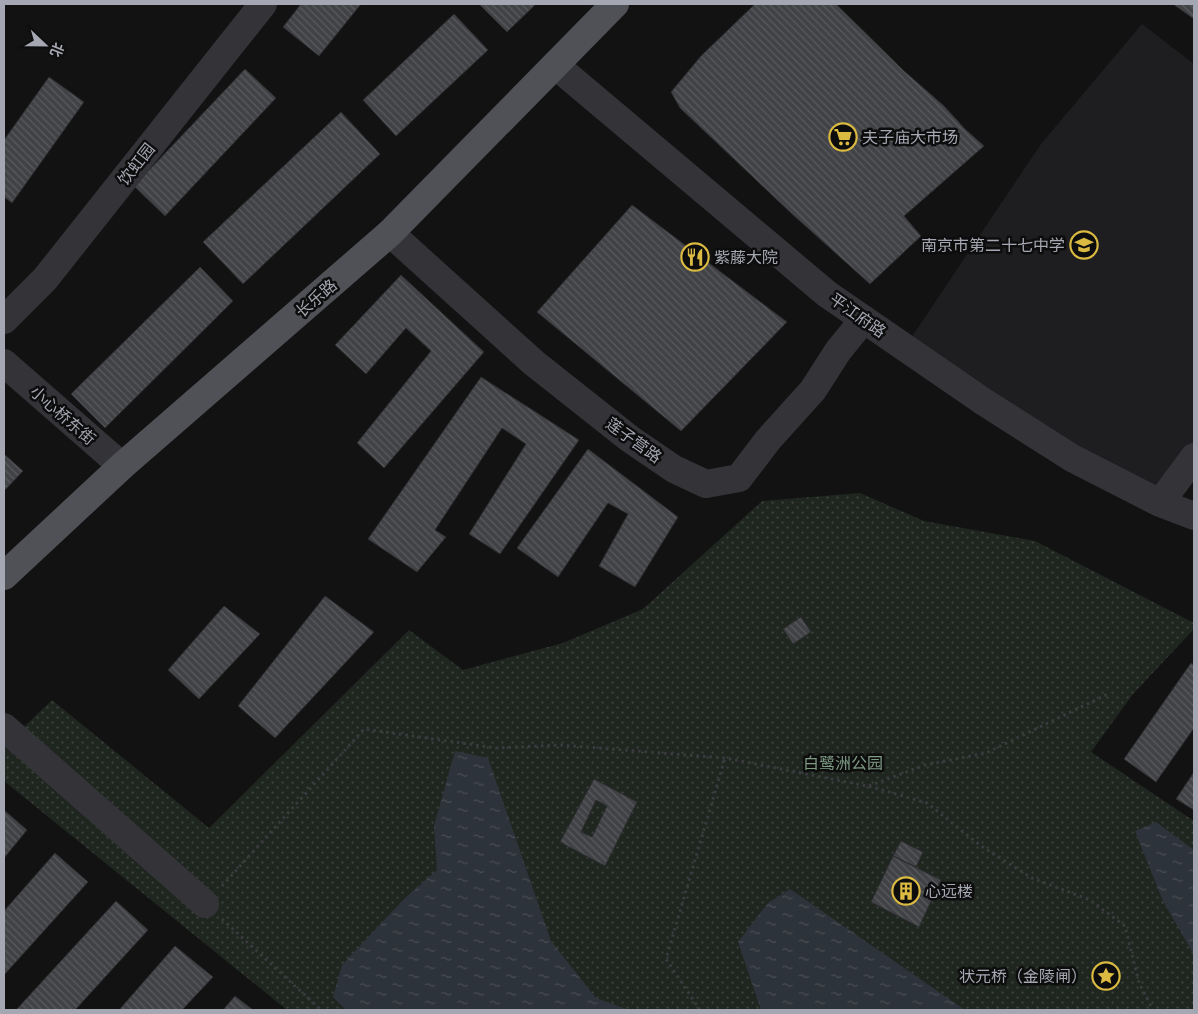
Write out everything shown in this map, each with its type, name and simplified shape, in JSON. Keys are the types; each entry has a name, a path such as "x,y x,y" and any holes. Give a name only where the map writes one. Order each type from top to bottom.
{"main road":[{"name":"长乐路","path":"4,576 122,466 390,234 615,4"}],"street":[{"name":"饮虹园","path":"4,320 45,279 263,4"},
{"name":"平江府路","path":"555,65 827,294 984,402 1072,458 1160,503 1194,516"},
{"name":"莲子营路","path":"390,234 576,398 630,439 674,469 706,484 739,478 768,440 813,390 838,351 864,319"},
{"name":"小心桥东街","path":"4,364 122,466"},
{"path":"1160,503 1194,457"},
{"path":"4,727 206,904"}],"path":[{"path":"869,786 925,765 986,753 1110,693"},
{"path":"320,1010 206,904 364,729 496,748 560,745 725,758 869,786 927,803 981,846 1032,878 1090,900 1125,926 1139,983 1153,1010"},
{"path":"700,1010 666,959 725,758"}],"shaded area":[{"name":"南京市第二十七中学","path":"1142,24 1194,64 1194,457 1160,503 905,347 1041,144"}],"green space":[{"name":"白鹭洲公园","path":"860,493 924,521 1035,541 1194,623 1194,629 1133,694 1091,752 1194,821 1194,1010 287,1010 4,781 4,746 52,700 209,828 409,630 463,670 563,643 643,609 762,501"}],"water":[{"path":"455,751 488,758 551,941 596,998 629,1010 346,1010 333,997 342,965 404,899 437,870 434,826"},
{"path":"1156,822 1194,850 1194,955 1163,901 1135,831"},
{"path":"790,889 965,1010 761,1010 738,942 768,903"}],"building":[{"path":"301,4 361,4 319,56 283,27"},
{"path":"479,4 536,4 507,32"},
{"name":"夫子庙大市场","path":"755,4 836,4 984,146 904,216 921,236 870,284 791,213 680,108 671,92 701,56"},
{"path":"1173,4 1194,4 1194,19"},
{"path":"454,14 488,50 396,136 363,100"},
{"path":"245,69 276,98 165,216 134,186"},
{"path":"49,77 84,102 12,203 4,197 4,140"},
{"path":"341,112 380,154 243,284 203,242"},
{"path":"632,205 787,322 681,431 537,312"},
{"path":"200,267 233,301 105,428 71,394"},
{"path":"401,275 484,352 384,468 357,443 431,351 406,328 366,374 335,345"},
{"path":"481,377 579,440 500,554 469,534 526,444 502,428 435,530 446,537 417,572 368,539"},
{"path":"588,449 678,517 635,587 599,566 628,514 608,503 558,577 517,548"},
{"path":"4,454 23,471 4,491"},
{"path":"325,596 374,632 275,738 238,706"},
{"path":"224,606 260,634 199,699 168,670"},
{"path":"801,617 811,632 793,644 783,629"},
{"path":"1191,663 1194,665 1194,728 1156,782 1124,759"},
{"path":"1194,772 1194,810 1176,799"},
{"path":"594,779 637,802 605,866 560,842","holes":["596,800 607,806 592,837 581,832"]},
{"path":"4,810 27,830 4,858"},
{"path":"901,841 923,852 916,867 893,856"},
{"path":"55,853 88,882 4,975 4,911"},
{"name":"心远楼","path":"893,856 941,880 919,927 871,902"},
{"path":"116,901 148,930 75,1010 16,1010"},
{"path":"175,946 213,977 182,1010 119,1010"},
{"path":"235,996 253,1010 223,1010"}],"place":[{"name":"夫子庙大市场","path":"843,137"},
{"name":"南京市第二十七中学","path":"1084,245"},
{"name":"紫藤大院","path":"695,257"},
{"name":"心远楼","path":"906,891"},
{"name":"状元桥（金陵闸）","path":"1106,976"}]}
